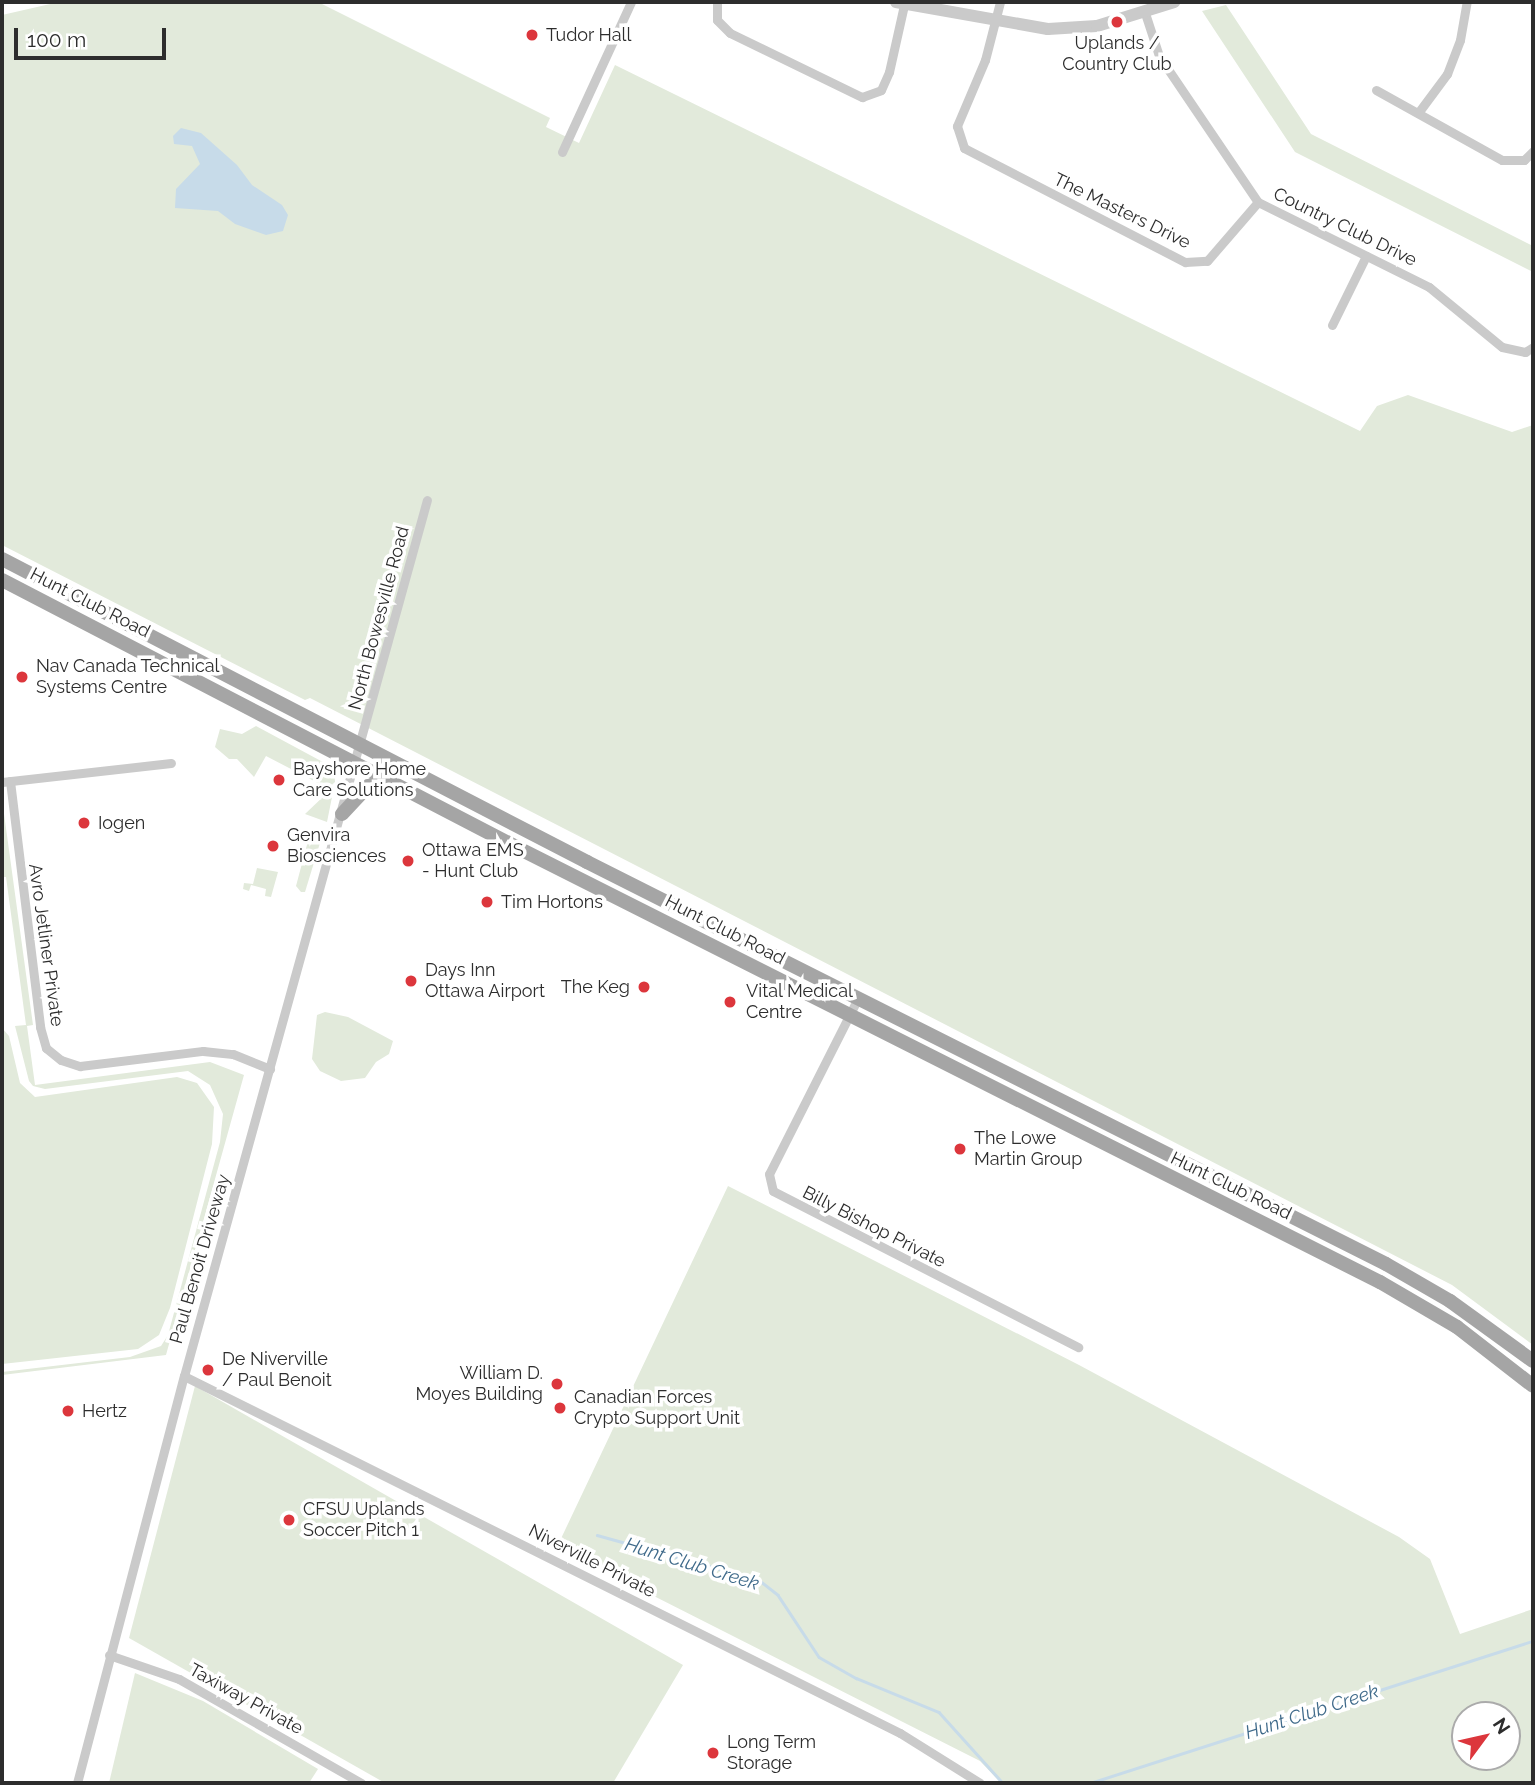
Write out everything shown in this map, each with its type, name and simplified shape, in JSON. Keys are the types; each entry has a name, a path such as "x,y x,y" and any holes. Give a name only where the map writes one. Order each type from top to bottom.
{"main road":[{"name":"Hunt Club Road","path":"2,559 361,745 1386,1264 1459,1306 1533,1361"},
{"name":"Hunt Club Road","path":"2,580 849,1015 1390,1287 1463,1332 1533,1386"},
{"path":"342,814 368,786 396,784"}],"street":[{"path":"562,152 631,2"},
{"path":"717,2 717,20 730,33 862,97 881,90 889,72 900,3 996,21 1073,28 1097,26 1174,2"},
{"path":"996,21 1000,2"},
{"path":"1418,113 1447,74 1460,40 1467,2"},
{"name":"Country Club Drive","path":"1144,10 1159,56 1258,202 1429,287 1502,347 1525,352 1533,347"},
{"name":"The Masters Drive","path":"996,21 957,126 958,141 972,154 1185,262 1206,261 1258,202"},
{"path":"1376,90 1502,160 1524,160 1533,151"},
{"path":"1332,325 1366,256"},
{"name":"North Bowesville Road","path":"361,745 427,500"},
{"name":"Paul Benoit Driveway","path":"77,1783 184,1376 361,745"},
{"path":"6,781 171,763"},
{"name":"Avro Jetliner Private","path":"6,781 40,1027 46,1048 61,1060 80,1066 203,1051 233,1054 270,1069"},
{"name":"Billy Bishop Private","path":"858,998 769,1174 773,1191 1079,1347"},
{"name":"Niverville Private","path":"184,1376 900,1733 980,1783"},
{"name":"Taxiway Private","path":"109,1655 179,1679 361,1783"}],"green space":[{"path":"59,2 318,2 550,118 546,127 579,143 615,65 1360,431 1377,406 1408,395 1512,432 1533,425 1533,1345 1452,1285 310,698 305,700 2,545 2,15"},
{"path":"1226,5 1311,134 1533,246 1533,272 1295,152 1202,11"},
{"path":"256,726 334,768 335,782 320,796 316,782 266,756 254,777 237,759 229,759 215,747 220,729 242,734"},
{"path":"334,787 327,822 305,814 326,794"},
{"path":"2,799 33,1025 27,1026 35,1085 210,1062 244,1075 166,1355 2,1375 2,1372 130,1357 161,1346 168,1335 220,1142 223,1114 210,1085 188,1071 45,1089 33,1086 29,1081 15,1026 26,1025 6,877 2,877"},
{"path":"323,833 305,892 301,892 296,886 308,841"},
{"path":"257,868 278,872 271,897 265,896 266,889 251,885 249,891 243,889 244,883 253,884"},
{"path":"325,1012 348,1017 393,1041 389,1054 376,1062 365,1078 341,1081 320,1071 312,1059 317,1015"},
{"path":"2,1028 9,1036 20,1083 35,1097 177,1077 197,1083 214,1107 212,1144 170,1308 159,1335 138,1349 2,1364"},
{"path":"728,1186 1079,1365 1399,1537 1430,1559 1460,1634 1533,1609 1533,1783 1001,1783 980,1761 557,1547"},
{"path":"195,1386 683,1665 613,1783 385,1783 129,1638"},
{"path":"135,1673 203,1701 318,1769 309,1783 109,1783"}],"water":[{"path":"181,128 201,133 237,165 252,185 282,205 288,215 283,231 266,235 235,224 218,211 175,208 176,189 200,164 192,146 174,144 173,136"}],"waterway":[{"name":"Hunt Club Creek","path":"597,1535 759,1580 778,1595 819,1657 856,1678 939,1712 1003,1783"},
{"name":"Hunt Club Creek","path":"1090,1783 1533,1641"}],"place":[{"name":"Uplands / Country Club","path":"1117,22"},
{"name":"Tudor Hall","path":"532,35"},
{"name":"Nav Canada Technical Systems Centre","path":"22,677"},
{"name":"Bayshore Home Care Solutions","path":"279,780"},
{"name":"Iogen","path":"84,823"},
{"name":"Genvira Biosciences","path":"273,846"},
{"name":"Ottawa EMS - Hunt Club","path":"408,861"},
{"name":"Tim Hortons","path":"487,902"},
{"name":"Days Inn Ottawa Airport","path":"411,981"},
{"name":"The Keg","path":"644,987"},
{"name":"Vital Medical Centre","path":"730,1002"},
{"name":"The Lowe Martin Group","path":"960,1149"},
{"name":"De Niverville / Paul Benoit","path":"208,1370"},
{"name":"William D. Moyes Building","path":"557,1384"},
{"name":"Canadian Forces Crypto Support Unit","path":"560,1408"},
{"name":"Hertz","path":"68,1411"},
{"name":"CFSU Uplands Soccer Pitch 1","path":"289,1520"},
{"name":"Long Term Storage","path":"713,1753"}]}
